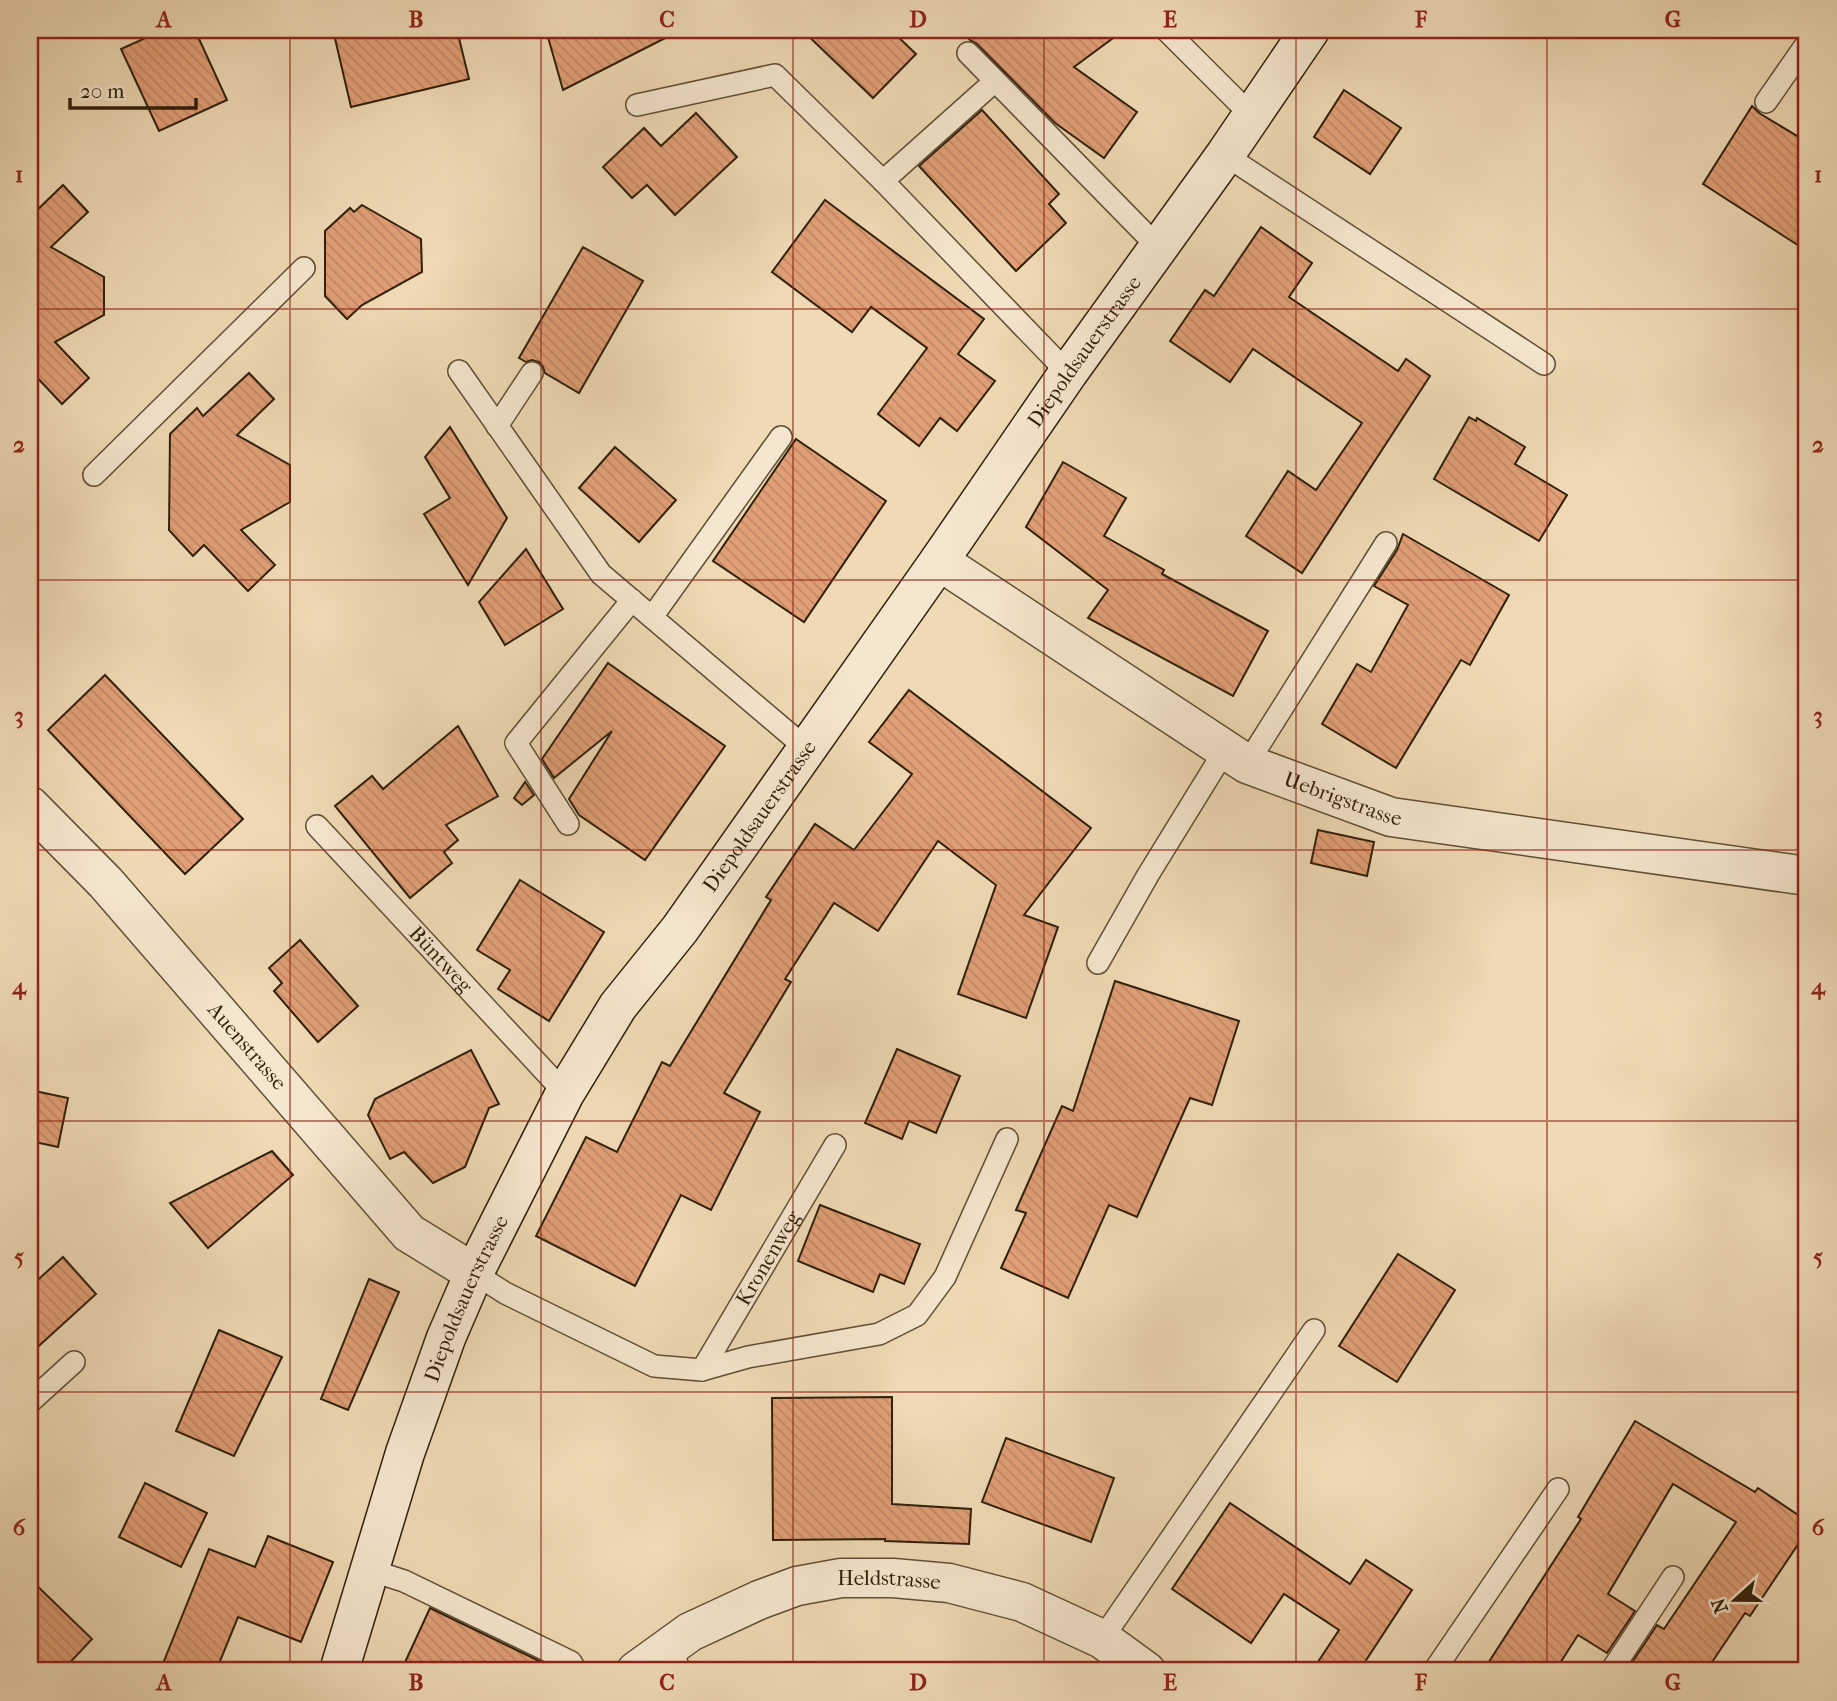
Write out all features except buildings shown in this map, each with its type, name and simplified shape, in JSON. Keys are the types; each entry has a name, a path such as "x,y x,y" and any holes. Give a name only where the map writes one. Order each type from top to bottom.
{"street":[{"name":"Diepoldsauerstrasse","path":"339,1671 405,1453 446,1338 474,1273 565,1093 618,1006 680,929 1310,30"},
{"name":"Uebrigstrasse","path":"939,561 1236,757 1391,817 1807,876"},
{"name":"Auenstrasse","path":"30,806 106,883 409,1233 474,1273"},
{"name":"Heldstrasse","path":"636,1671 675,1658 690,1632 759,1600 797,1586 841,1578 893,1578 949,1583 1022,1602 1102,1639 1146,1671"}],"lane":[{"path":"1166,30 1252,116"},
{"path":"1766,102 1807,43"},
{"path":"968,53 1158,247"},
{"path":"637,105 775,75 883,181 1068,373"},
{"path":"883,181 995,81"},
{"path":"1224,155 1544,363"},
{"path":"94,475 304,268"},
{"path":"459,371 601,574 807,749"},
{"path":"497,426 532,373"},
{"path":"652,617 781,437"},
{"path":"1098,963 1148,875 1236,757 1385,543"},
{"path":"568,824 516,743 632,600"},
{"name":"Büntweg","path":"317,826 565,1093"},
{"path":"474,1273 505,1293 654,1366 702,1370 748,1357 879,1334 917,1315 945,1277 1007,1139"},
{"name":"Kronenweg","path":"702,1370 835,1146"},
{"path":"1102,1639 1314,1330"},
{"path":"30,1402 74,1362"},
{"path":"1434,1671 1558,1489"},
{"path":"370,1570 404,1581 571,1662 576,1671"},
{"path":"1611,1671 1673,1577"}]}
